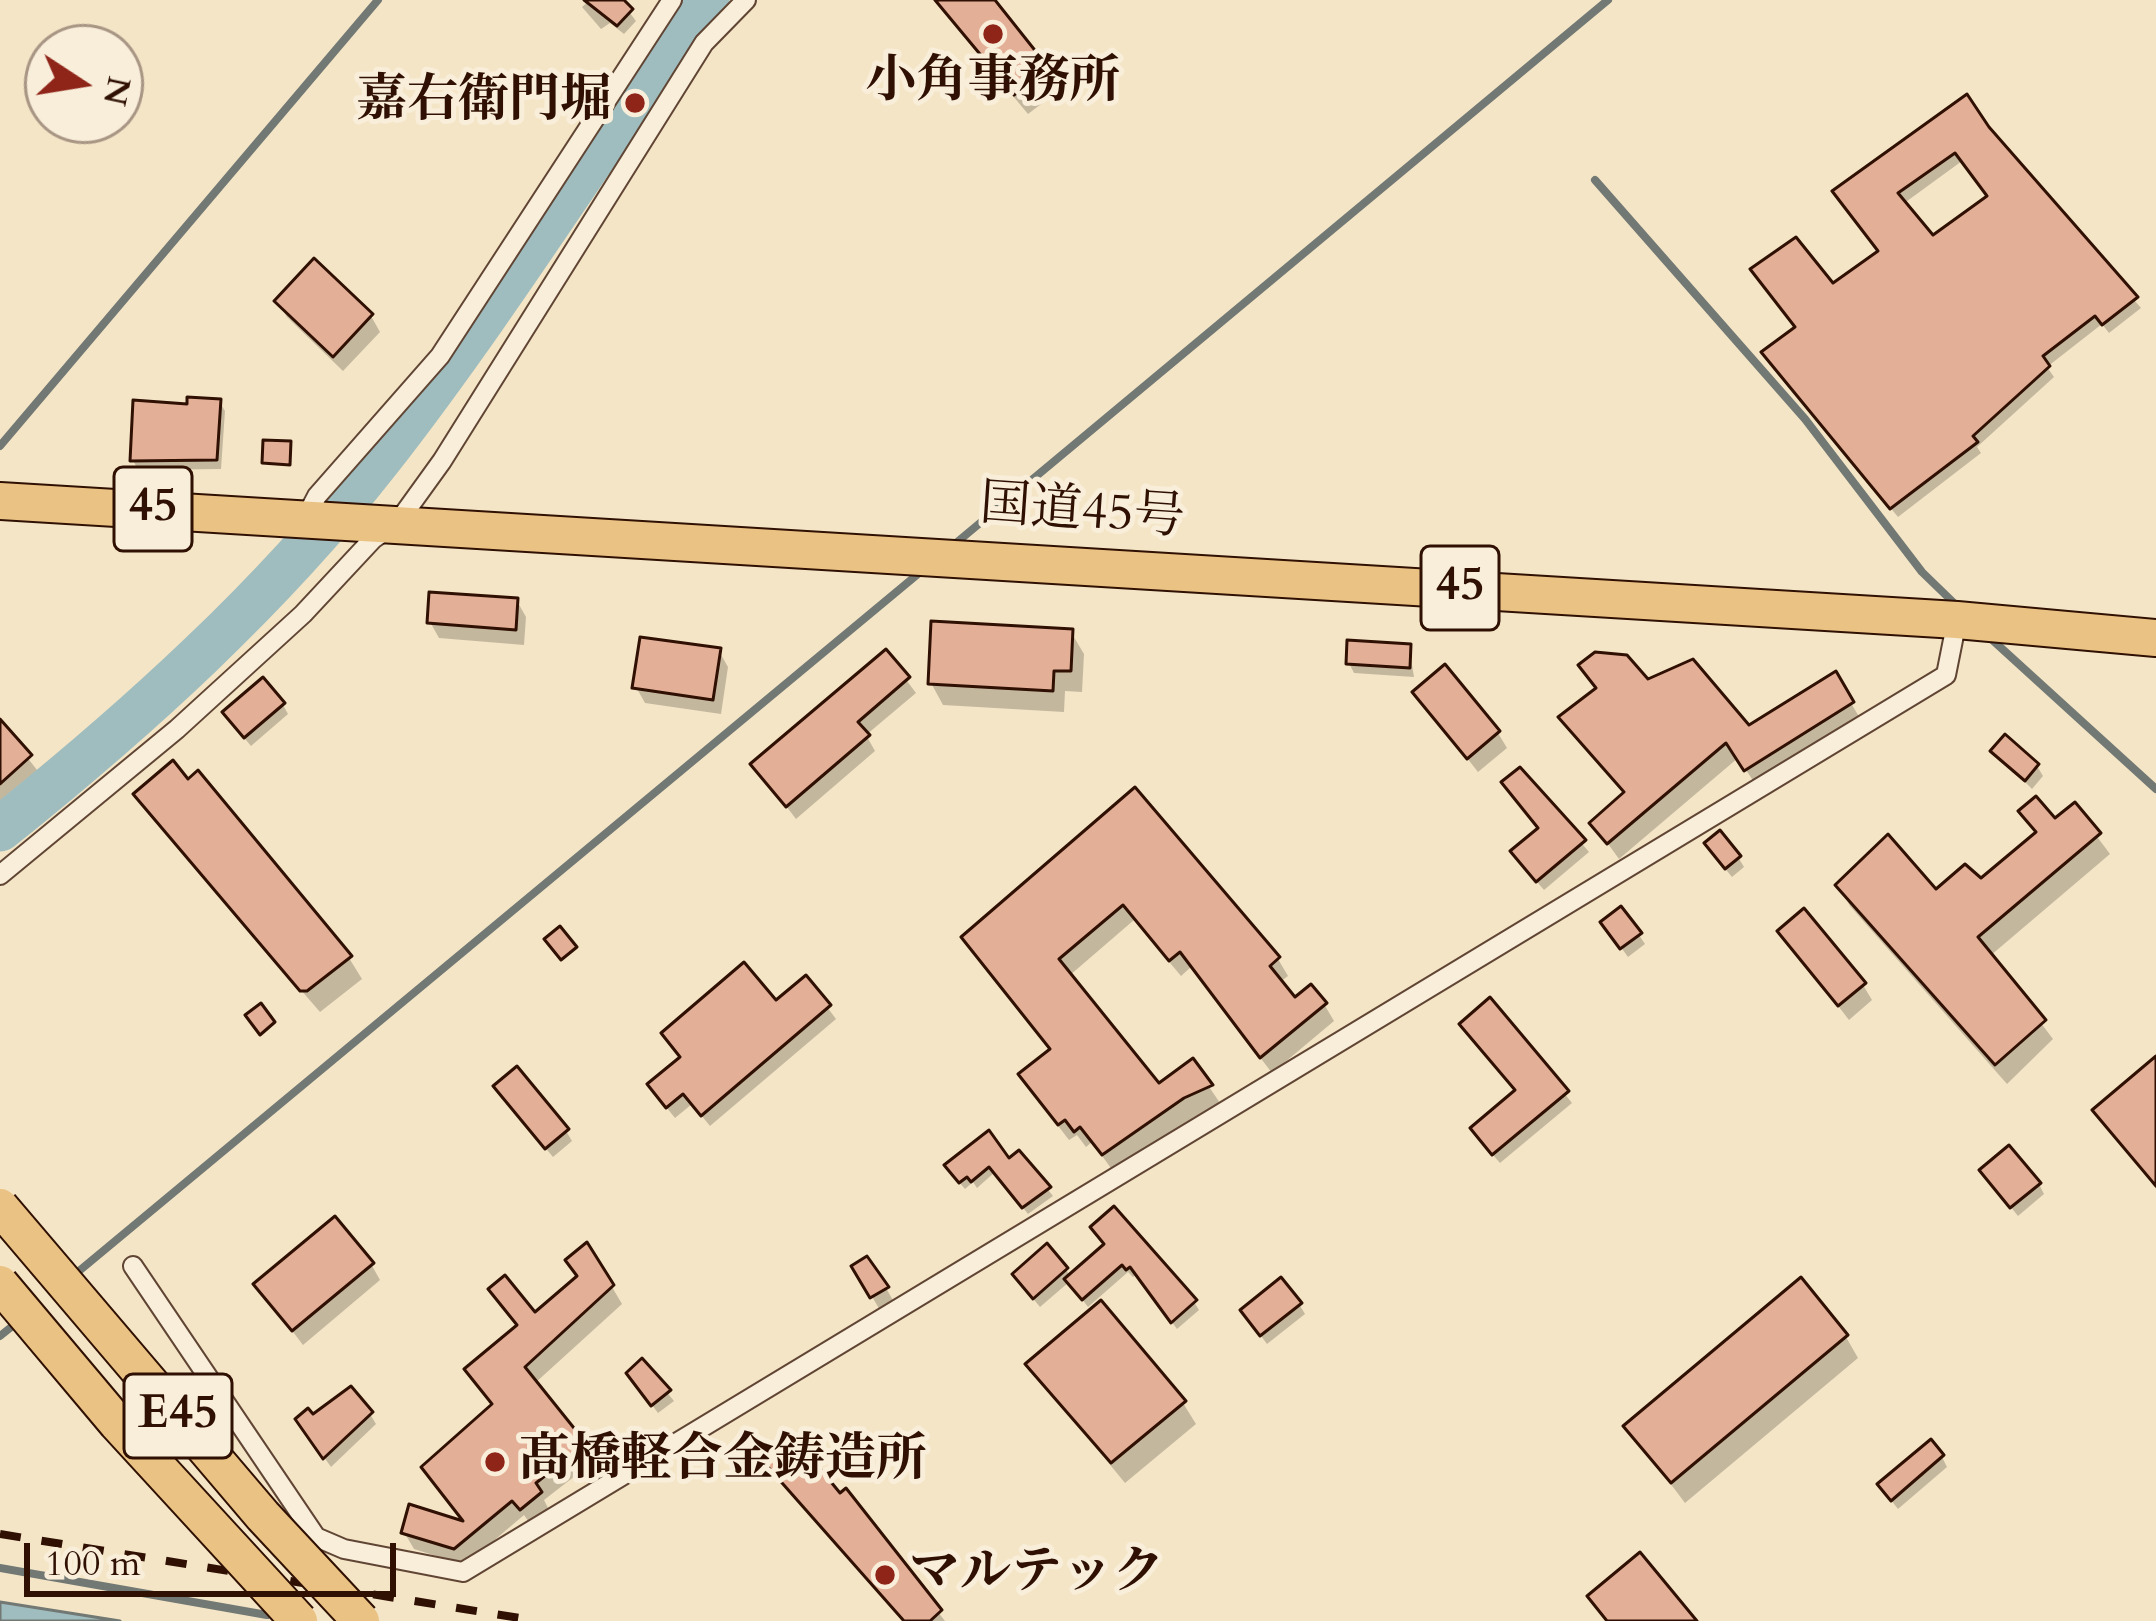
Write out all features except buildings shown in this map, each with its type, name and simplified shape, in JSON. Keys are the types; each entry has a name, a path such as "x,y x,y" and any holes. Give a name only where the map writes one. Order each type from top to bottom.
{"highway":[{"name":"国道45号","path":"0,501 1970,620 2156,638"},
{"name":"E45","path":"0,1207 263,1516 361,1621"},
{"name":"E45","path":"0,1284 117,1423 299,1621"}],"street":[{"path":"0,875 177,729 303,614 373,539 397,522 442,461 704,43 746,0"},
{"path":"306,517 317,496 440,356 659,5"},
{"path":"133,1266 316,1537 344,1549 464,1572 1946,675 1970,620"}],"water":[{"path":"0,1602 120,1621 0,1621"}],"waterway":[{"path":"0,446 378,0"},
{"path":"0,829 200,656 336,512 457,355 681,29 707,0"},
{"path":"950,548 1608,0"},
{"path":"1595,180 1805,419 1922,572 1956,605"},
{"path":"73,1276 924,569"},
{"path":"1988,636 2156,789"},
{"path":"0,1336 20,1320"},
{"path":"0,1568 267,1615"}],"railway":[{"path":"0,1534 538,1621"}],"place":[{"name":"小角事務所","path":"993,34"},
{"name":"嘉右衛門堀","path":"635,103"},
{"name":"髙橋軽合金鋳造所","path":"495,1462"},
{"name":"マルテック","path":"885,1575"}]}
